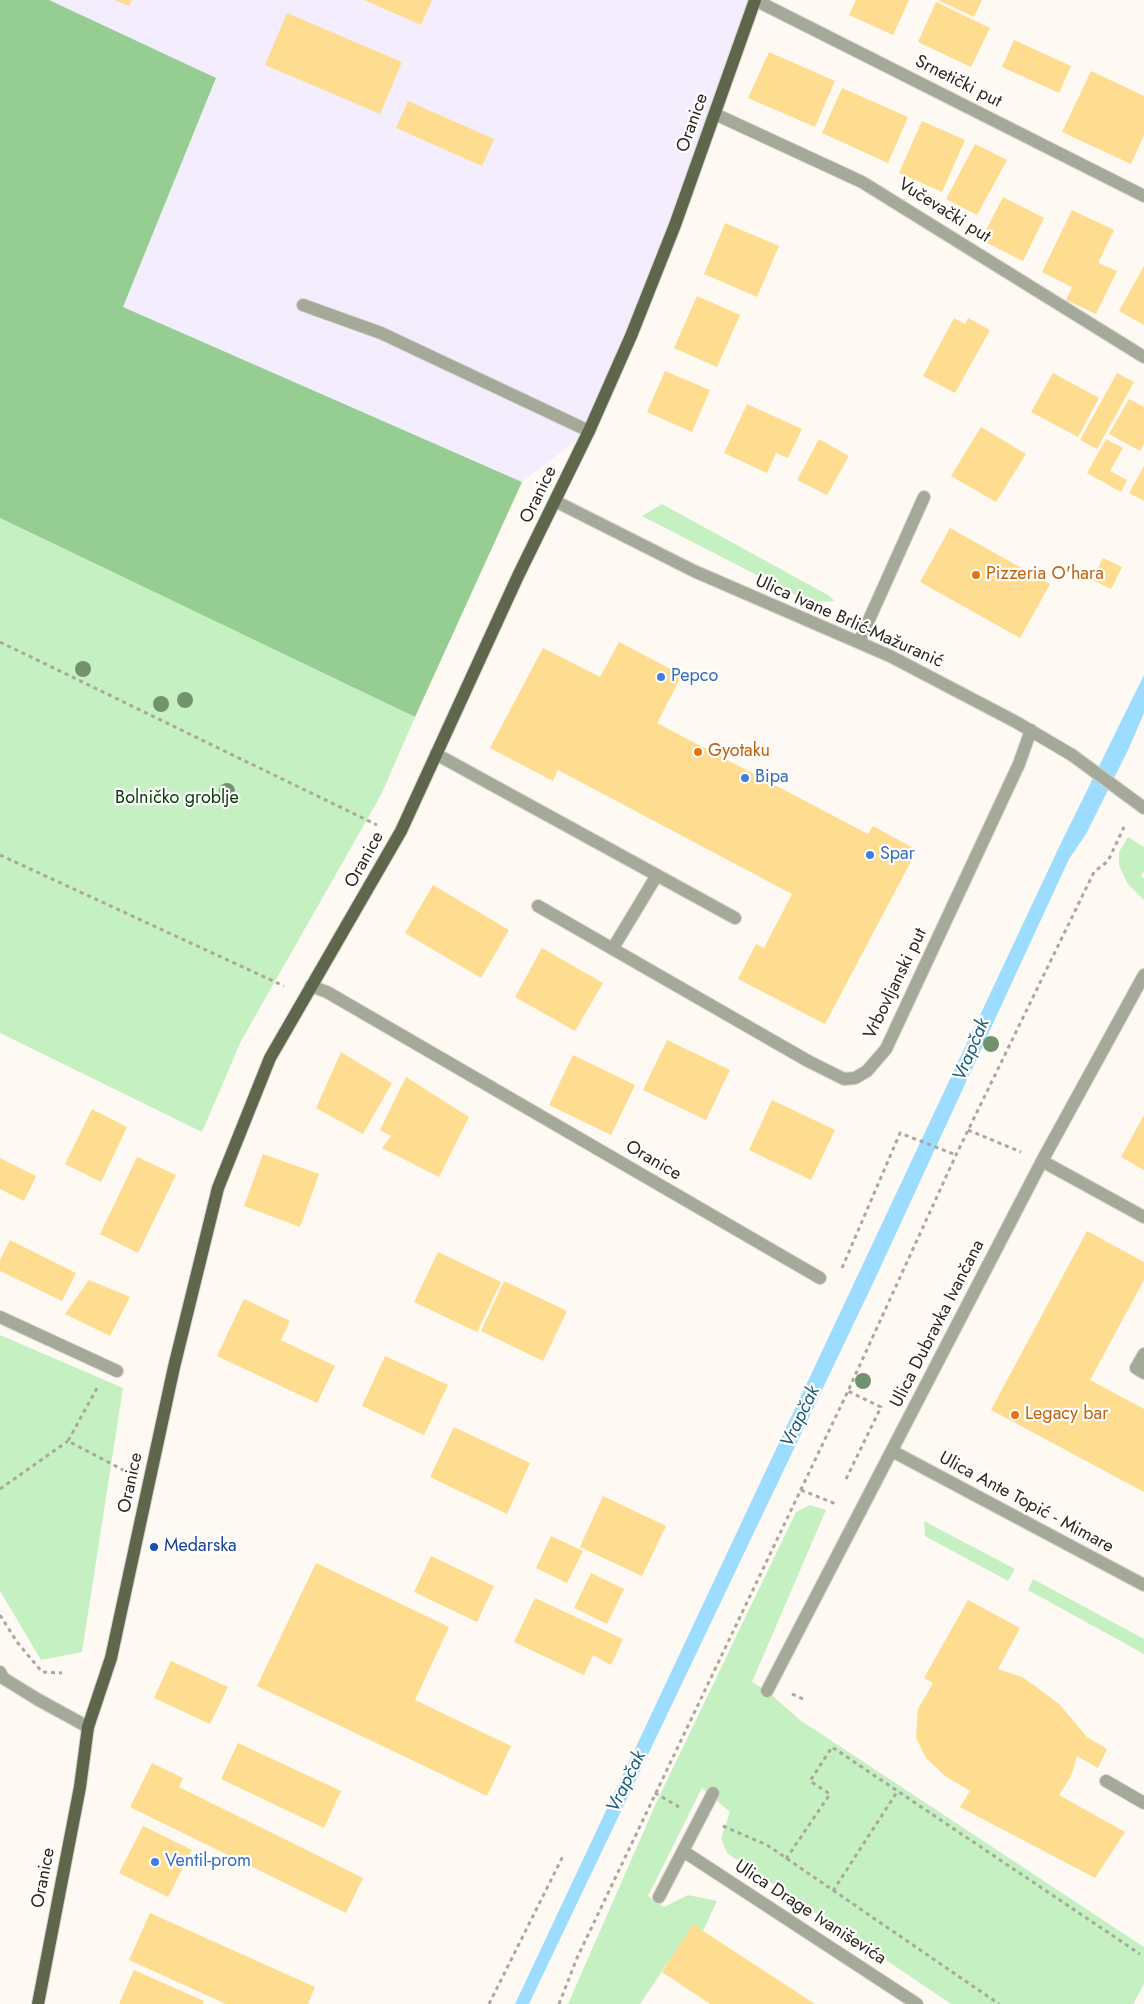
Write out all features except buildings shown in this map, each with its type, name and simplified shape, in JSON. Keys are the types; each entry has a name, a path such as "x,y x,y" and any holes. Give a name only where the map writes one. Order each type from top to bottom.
{"main road":[{"name":"Oranice","path":"38,2004 80,1787 88,1727 111,1658 174,1367 218,1188 270,1058 378,874 589,431 631,336 715,114 755,0"}],"street":[{"name":"Srnetički put","path":"755,0 1144,196"},
{"name":"Vučevački put","path":"715,114 862,182 1144,357"},
{"path":"303,305 381,333 536,404 589,431"},
{"path":"859,642 924,497"},
{"name":"Ulica Ivane Brlić-Mažuranić","path":"555,501 694,572 859,642 1031,730 1072,755 1144,808"},
{"name":"Vrbovljanski put","path":"538,906 808,1061 844,1079 855,1078 867,1071 886,1049 1019,764 1031,730"},
{"path":"436,754 735,918"},
{"path":"613,948 657,875"},
{"name":"Ulica Dubravka Ivančana","path":"767,1691 1042,1161 1144,975"},
{"name":"Oranice","path":"311,986 327,992 820,1278"},
{"path":"1042,1161 1144,1217"},
{"path":"0,1317 112,1369"},
{"path":"1144,1354 1136,1368 1144,1372"},
{"name":"Ulica Ante Topić - Mimare","path":"892,1451 1144,1585"},
{"path":"0,1672 3,1678 88,1727"},
{"path":"1106,1781 1144,1803"},
{"path":"659,1897 713,1793"},
{"name":"Ulica Drage Ivaniševića","path":"683,1851 917,2004"}],"path":[{"path":"0,642 382,827"},
{"path":"559,2004 586,1940 848,1391 968,1130 1094,872 1108,861 1124,827"},
{"path":"0,855 285,986"},
{"path":"968,1130 1042,1161"},
{"path":"820,1278 836,1284 900,1133 956,1155"},
{"path":"0,1489 68,1441 112,1369"},
{"path":"848,1391 861,1398"},
{"path":"68,1441 132,1474"},
{"path":"801,1490 841,1507"},
{"path":"0,1614 17,1642 42,1672 62,1673"},
{"path":"786,1858 830,1794 810,1781 832,1747 1140,1954"},
{"path":"833,1891 897,1792"},
{"path":"700,1819 733,1828 767,1845 999,2004"},
{"path":"489,2004 563,1856"}],"shaded area":[{"path":"49,0 755,0 589,431 522,482 123,307 216,79"}],"green space":[{"path":"0,0 49,0 216,78 123,307 522,482 415,717 0,518"},
{"path":"662,504 828,595 835,601 809,602 642,516"},
{"name":"Bolničko groblje","path":"0,518 415,717 381,795 241,1041 202,1132 0,1033"},
{"path":"1128,837 1144,847 1144,871 1141,876 1144,878 1144,900 1127,883 1119,865 1119,852"},
{"path":"0,1335 123,1388 82,1652 41,1660 0,1591"},
{"path":"810,1505 826,1510 752,1682 767,1691 800,1720 1144,1947 1144,1984 1133,2004 951,2004 727,1853 721,1838 730,1812 702,1788 648,1896 664,1907 688,1895 717,1901 703,1931 693,1925 640,2004 568,2004 657,1801 796,1512"},
{"path":"924,1521 1015,1569 1008,1581 925,1536"},
{"path":"1033,1579 1144,1639 1144,1654 1028,1590"}],"water":[{"name":"Vrapčak","path":"1144,675 1144,713 1129,748 1086,834 1069,859 875,1279 529,2004 515,2004 1061,843"}],"place":[{"name":"Pizzeria O'hara","path":"976,575"},
{"name":"Pepco","path":"661,677"},
{"name":"Gyotaku","path":"698,752"},
{"name":"Bipa","path":"745,778"},
{"name":"Spar","path":"870,855"},
{"name":"Legacy bar","path":"1015,1415"},
{"name":"Medarska","path":"154,1547"},
{"name":"Ventil-prom","path":"155,1862"}]}
